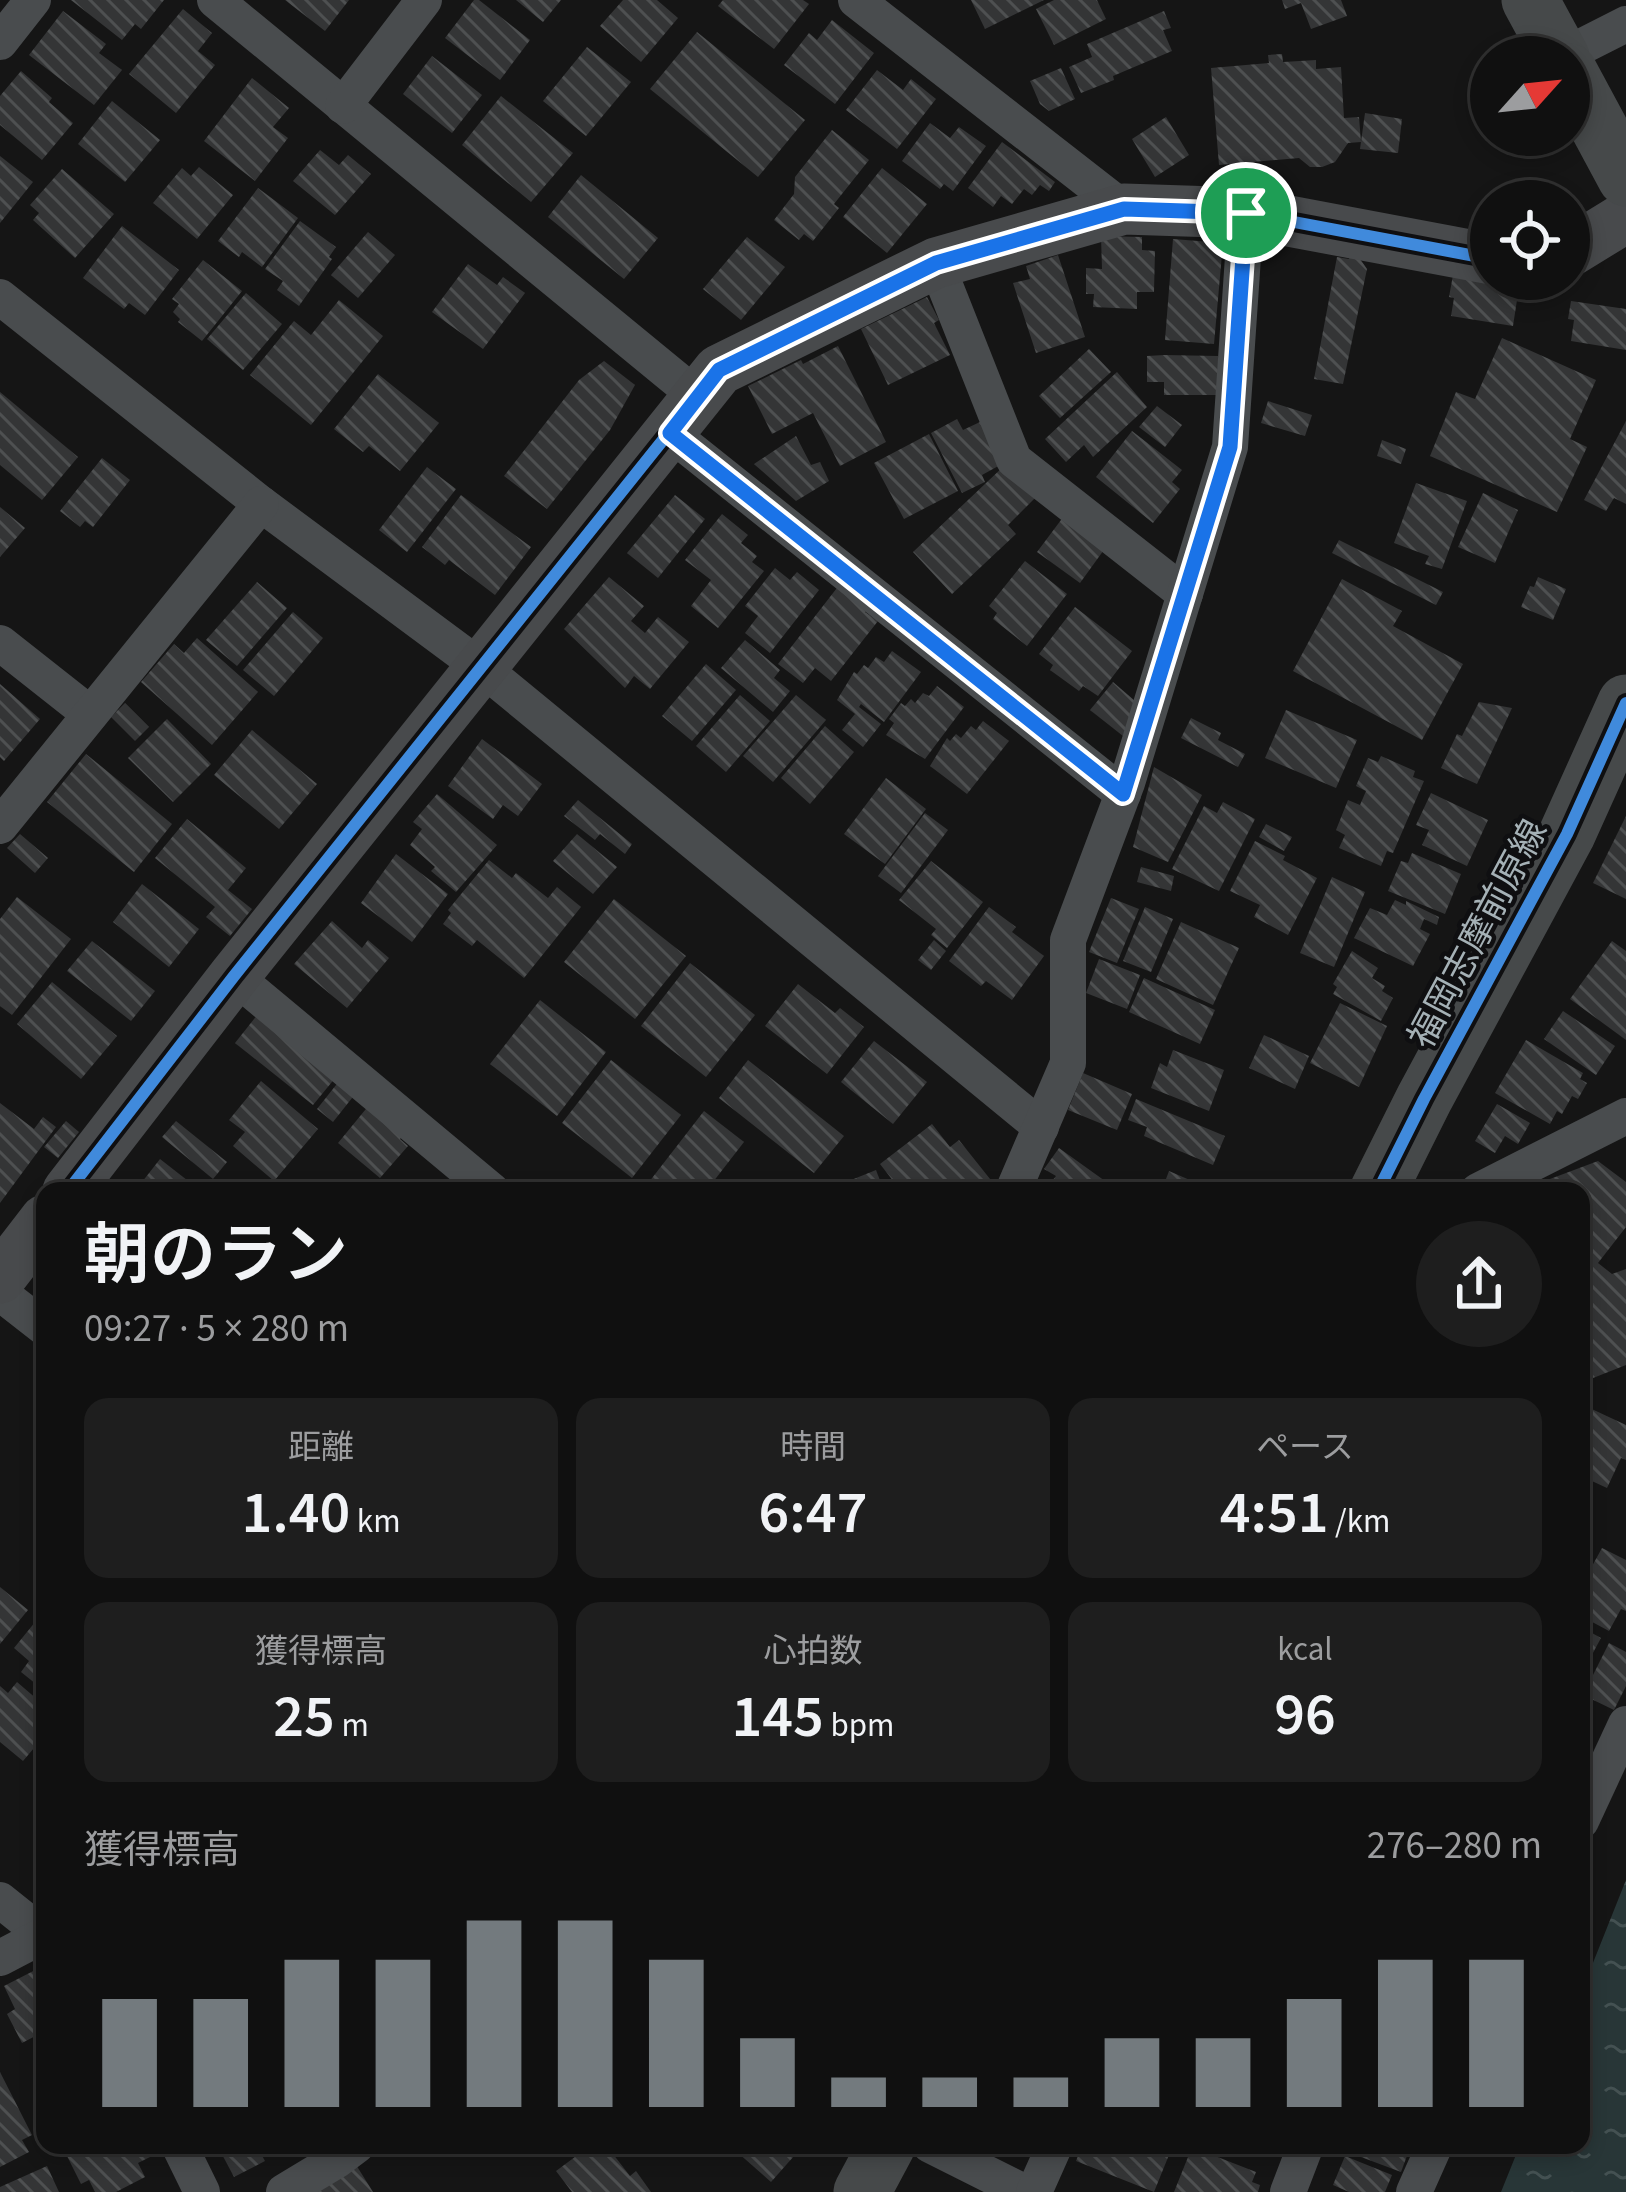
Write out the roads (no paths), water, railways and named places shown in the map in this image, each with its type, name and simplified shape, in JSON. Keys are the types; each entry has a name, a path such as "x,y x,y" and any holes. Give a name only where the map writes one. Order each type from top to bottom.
{"main road":[{"path":"1529,0 1549,36"},
{"path":"1590,112 1626,178"},
{"name":"福岡志摩前原線","path":"1382,1182 1567,834 1626,703"},
{"path":"862,2192 882,2154"}],"street":[{"path":"0,41 33,0"},
{"path":"214,0 344,106 684,415 1123,794"},
{"path":"344,106 424,0"},
{"path":"856,0 1124,209"},
{"path":"1590,43 1626,25"},
{"path":"75,1182 719,370 936,263 1124,209 1246,213 1470,256"},
{"path":"1016,1182 1068,1063 1068,940 1123,794 1230,447 1246,213"},
{"path":"1590,239 1626,217"},
{"path":"936,263 1014,460 1185,594"},
{"path":"0,297 260,504 482,668 1041,1127"},
{"path":"0,826 260,504"},
{"path":"0,643 90,714"},
{"path":"234,976 481,1182"},
{"path":"1496,1182 1626,1116"},
{"path":"0,1278 36,1232"},
{"path":"0,1293 36,1321"},
{"path":"1590,1792 1606,1740"},
{"path":"0,1900 36,1928"},
{"path":"0,1958 36,1940"},
{"path":"183,2154 202,2192"},
{"path":"284,2192 343,2154"},
{"path":"948,2154 1024,2192"},
{"path":"1034,2192 1051,2154"},
{"path":"1288,2192 1303,2154"},
{"path":"1414,2192 1431,2154"}],"water":[{"path":"1626,1880 1626,2192 1501,2192 1516,2154 1590,2154 1590,1970"}]}
